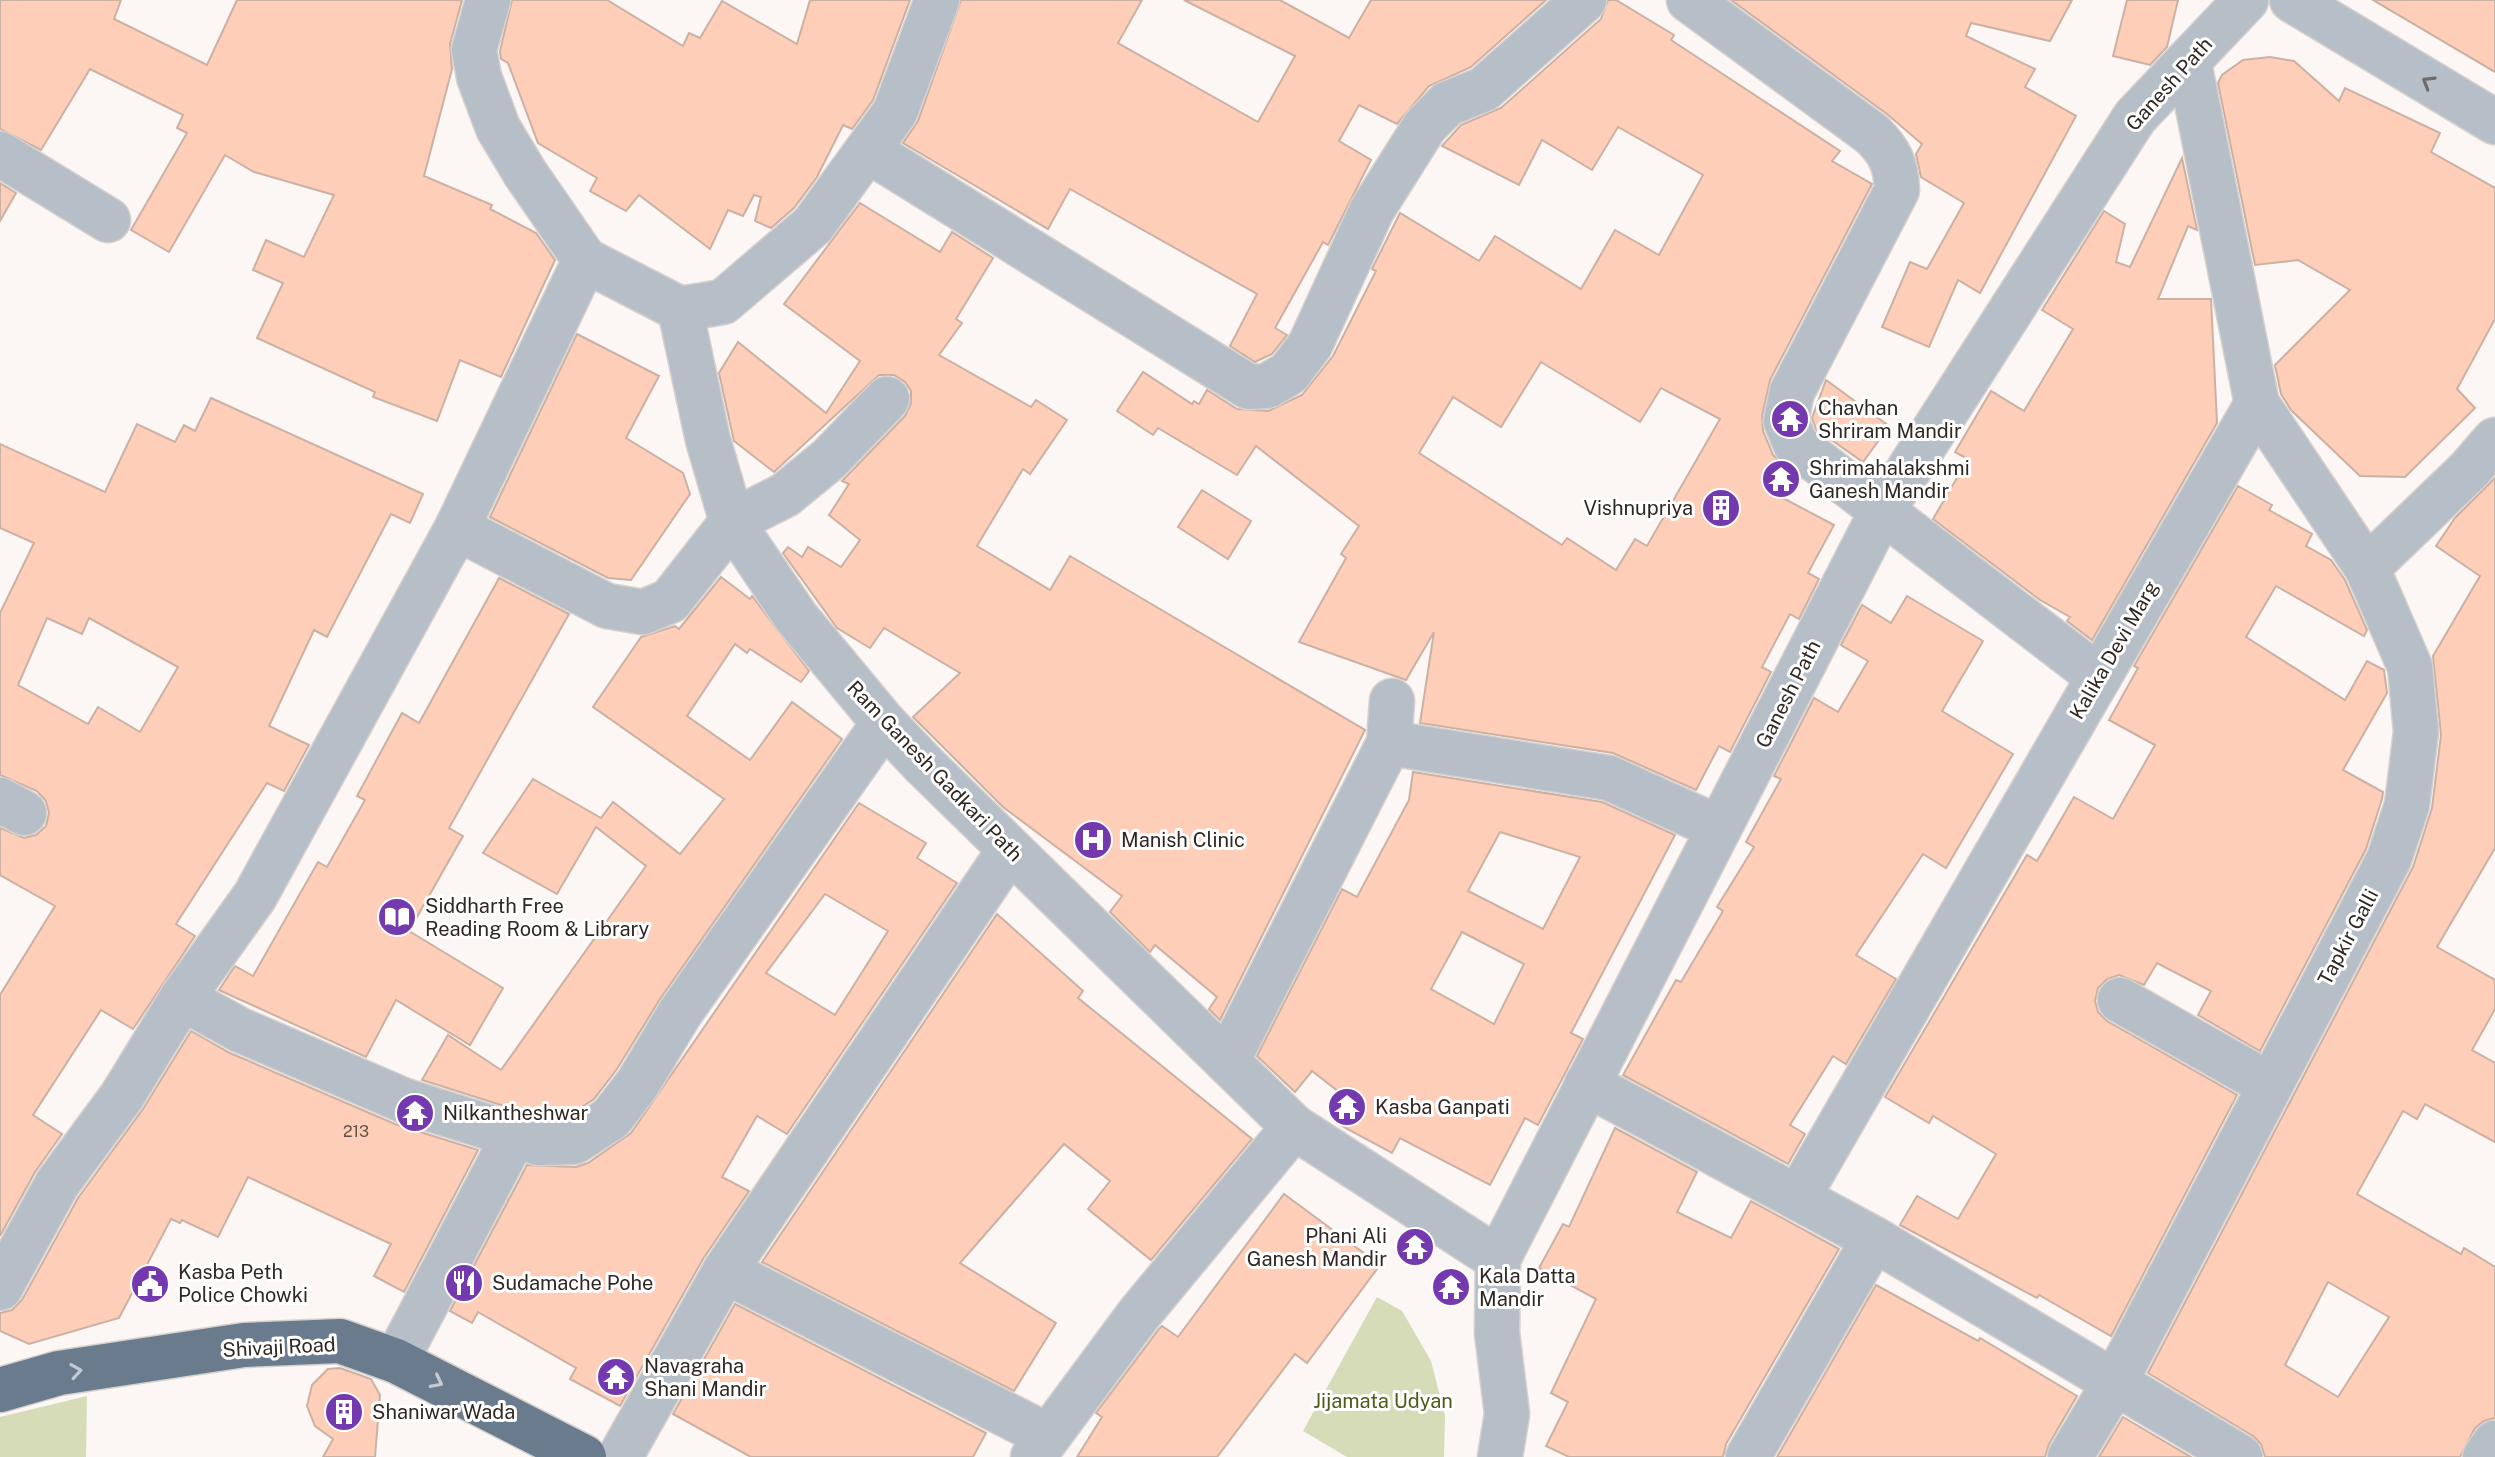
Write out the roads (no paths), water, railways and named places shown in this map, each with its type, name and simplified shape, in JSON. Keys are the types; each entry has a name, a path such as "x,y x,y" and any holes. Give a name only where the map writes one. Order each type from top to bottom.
{"highway":[{"name":"Shivaji Road","path":"0,1390 59,1373 253,1344 340,1341 396,1361 584,1457"}],"street":[{"path":"488,0 474,50 493,115 525,173 585,260 680,309 723,302 813,225 895,112 937,0"},
{"path":"869,151 1249,387 1267,386 1289,373 1310,345 1372,210 1425,126 1447,104 1484,89 1584,0"},
{"path":"1689,0 1872,134 1890,152 1896,169 1897,190 1817,337 1792,392 1786,421 1796,445 2099,677"},
{"path":"2292,0 2495,122"},
{"name":"Ganesh Path","path":"1500,1457 1507,1414 1497,1333 1498,1259 1881,513 2135,117 2189,63 2222,10"},
{"path":"2189,63 2257,404"},
{"path":"0,154 108,220"},
{"path":"0,1288 57,1184 122,1096 182,998 255,896 457,528 585,260"},
{"name":"Ram Ganesh Gadkari Path","path":"680,309 708,440 732,522 796,617 884,723 1009,851 1294,1127 1498,1259"},
{"path":"457,528 607,606 643,612 670,601 732,522 785,495 829,459 887,399"},
{"name":"Tapkir Galli","path":"2070,1457 2115,1382 2389,859 2407,805 2416,732 2410,667 2367,568 2257,404"},
{"name":"Kalika Devi Marg","path":"1798,1197 2257,404"},
{"path":"2367,568 2469,470 2495,440"},
{"path":"1227,1061 1391,722 1609,778 1719,828"},
{"path":"182,998 240,1030 405,1101 539,1143 574,1142 611,1118 638,1083 680,1013 884,723"},
{"path":"620,1457 725,1271 1009,851"},
{"path":"2120,1000 2270,1085"},
{"path":"1587,1084 1874,1239 2240,1457"},
{"path":"725,1271 1040,1447 1139,1314 1294,1127"},
{"path":"396,1361 515,1134"},
{"path":"1748,1457 1874,1239"},
{"path":"2485,1457 2495,1443"}],"place":[{"name":"Chavhan Shriram Mandir","path":"1790,419"},
{"name":"Shrimahalakshmi Ganesh Mandir","path":"1781,479"},
{"name":"Vishnupriya","path":"1721,508"},
{"name":"Manish Clinic","path":"1093,840"},
{"name":"Siddharth Free Reading Room & Library","path":"397,917"},
{"name":"Kasba Ganpati","path":"1347,1107"},
{"name":"Nilkantheshwar","path":"415,1113"},
{"name":"Phani Ali Ganesh Mandir","path":"1415,1247"},
{"name":"Sudamache Pohe","path":"464,1283"},
{"name":"Kasba Peth Police Chowki","path":"150,1284"},
{"name":"Kala Datta Mandir","path":"1451,1287"},
{"name":"Navagraha Shani Mandir","path":"616,1377"},
{"name":"Shaniwar Wada","path":"344,1412"}],"park label":[{"name":"Jijamata Udyan","path":"1383,1401"}]}
